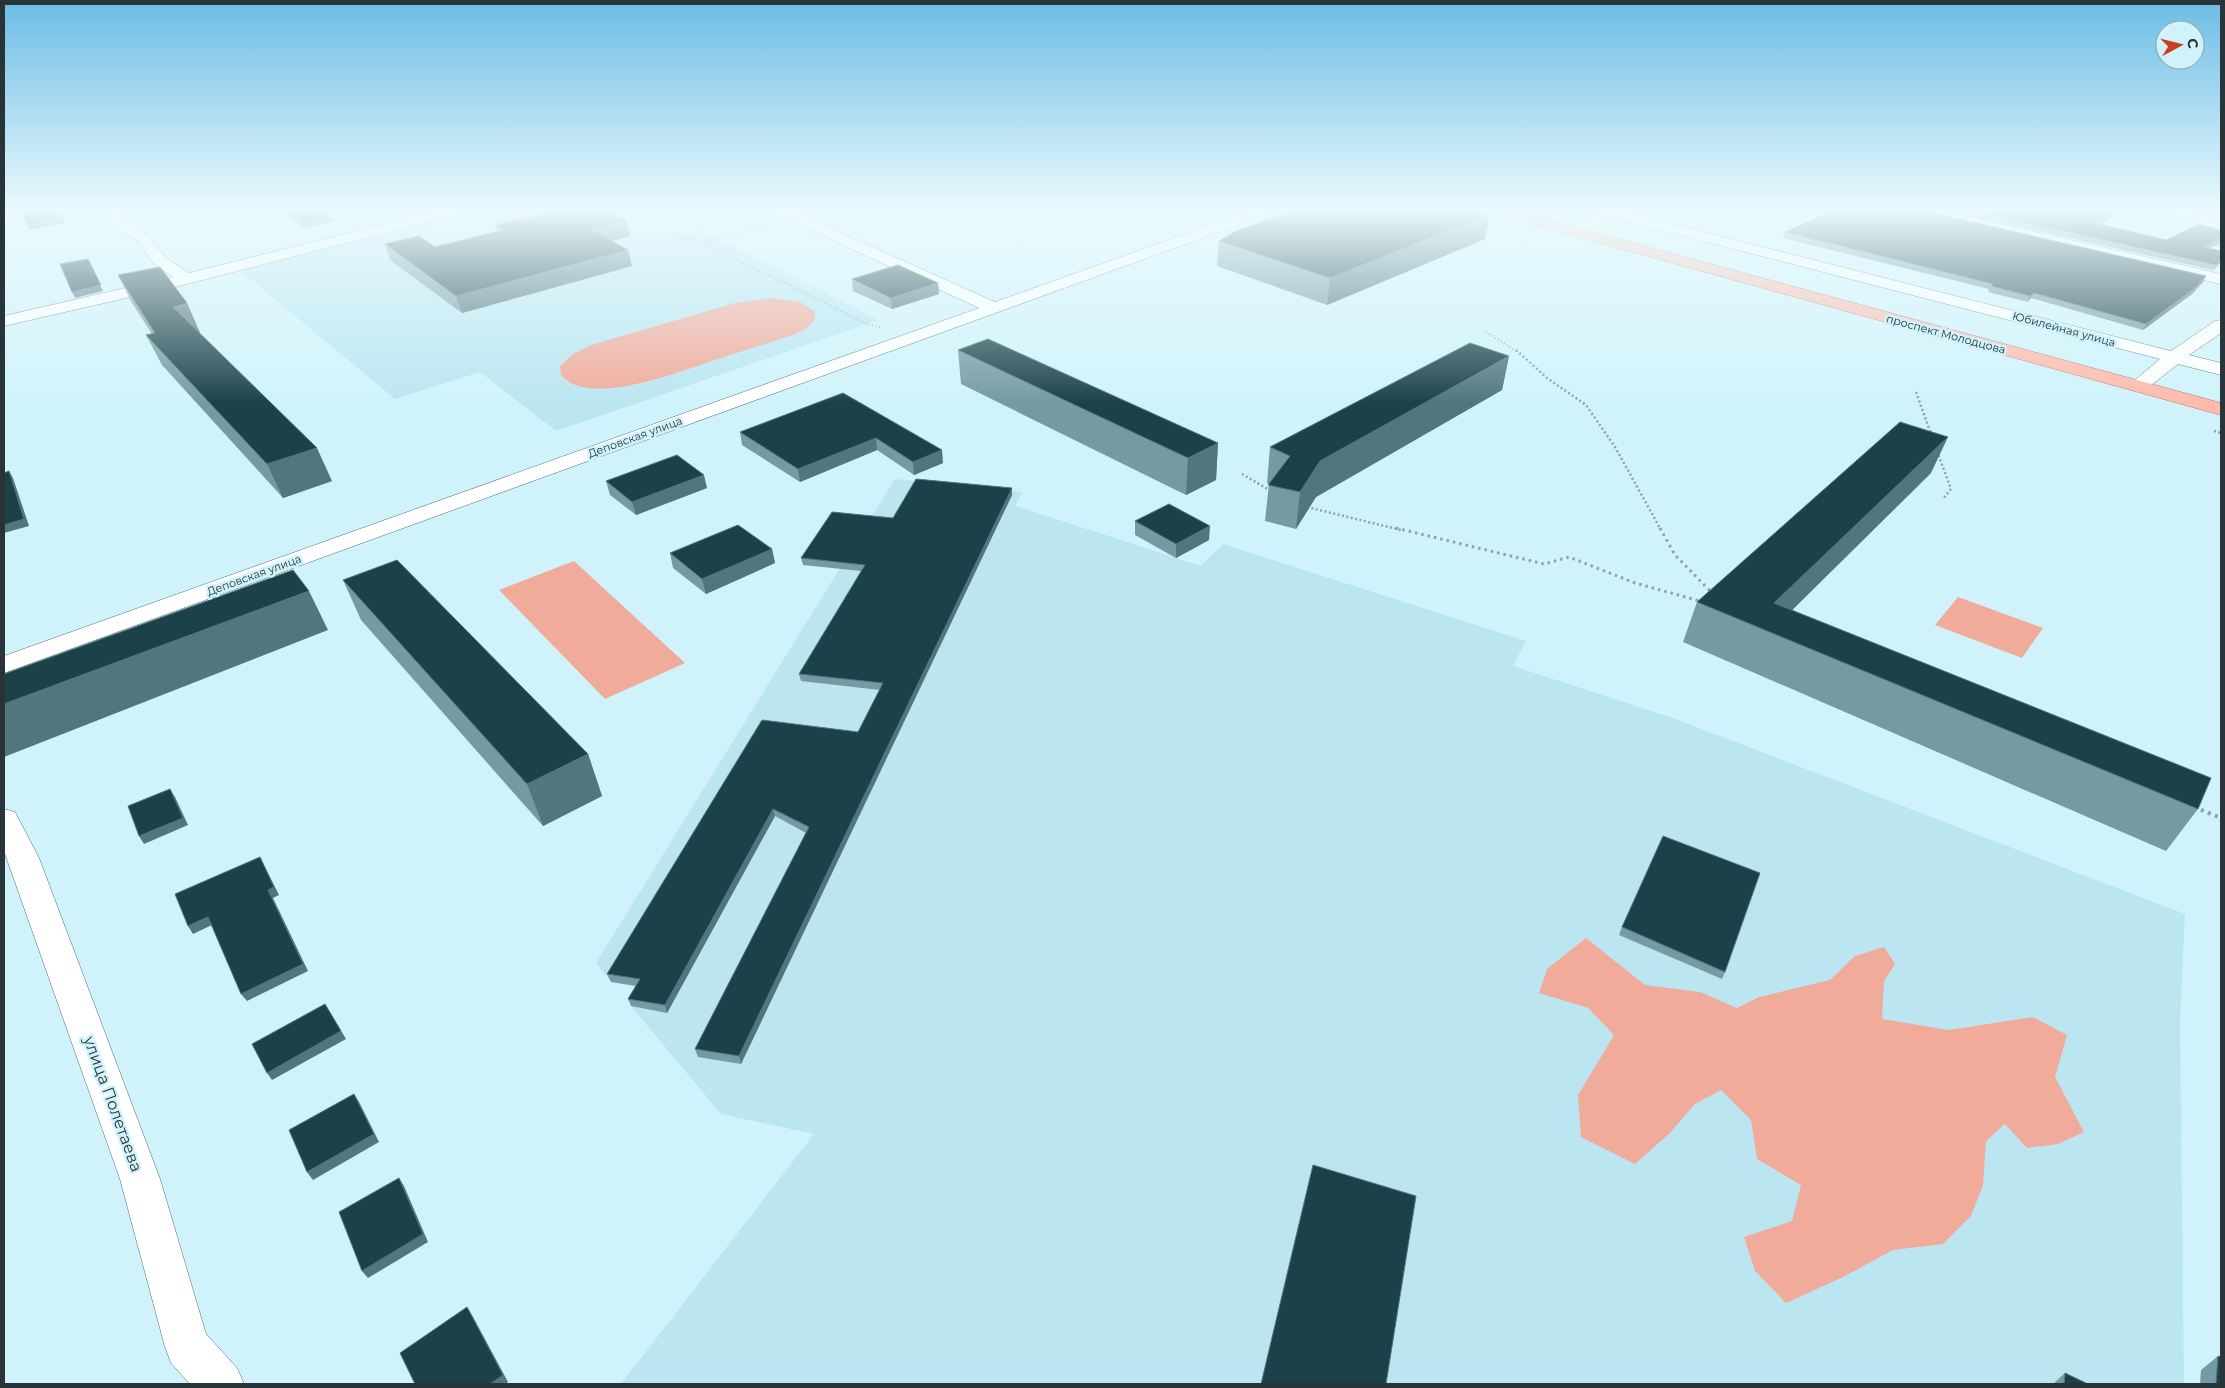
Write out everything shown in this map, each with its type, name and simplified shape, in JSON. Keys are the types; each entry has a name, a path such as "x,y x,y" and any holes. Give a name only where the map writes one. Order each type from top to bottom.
{"main road":[{"name":"проспект Молодцова","path":"1733,275 2221,409"}],"street":[{"path":"181,275 187,279"},
{"path":"4,321 202,275"},
{"path":"922,275 994,308"},
{"name":"Деповская улица","path":"4,665 1086,275"},
{"name":"Юбилейная улица","path":"1855,275 2221,369"},
{"path":"2203,275 2221,279"},
{"path":"2138,386 2173,358 2221,325"},
{"name":"улица Полетаева","path":"4,820 23,858 140,1179 187,1346 221,1384"}],"path":[{"path":"767,275 867,324 914,336"},
{"path":"1486,332 1518,352 1547,378 1586,406 1614,446 1675,555 1718,598"},
{"path":"1916,392 1933,438"},
{"path":"1936,446 1950,489 1943,499"},
{"path":"1242,474 1274,492"},
{"path":"1306,506 1314,510 1544,564 1569,557 1635,583 1704,602"},
{"path":"2188,804 2221,818"}],"shaded area":[{"path":"246,275 789,275 879,320 556,431 480,372 395,399"},
{"path":"770,298 800,302 815,312 814,320 807,328 793,335 656,379 634,384 612,388 591,388 574,384 561,375 560,366 573,354 591,345 735,303"},
{"path":"895,479 1022,492 1016,506 1201,566 1223,544 1526,641 1513,666 1673,718 2185,914 2180,1020 2184,1384 621,1384 814,1134 721,1114 631,1006 643,987 611,982 596,963"},
{"path":"574,561 685,663 605,699 499,590"},
{"path":"1958,597 2043,628 2022,658 1935,625"},
{"path":"1586,938 1645,985 1700,992 1737,1008 1759,997 1830,980 1855,956 1884,947 1895,964 1884,981 1882,1019 1949,1030 2033,1017 2067,1035 2055,1077 2084,1132 2058,1144 2027,1148 2005,1124 1986,1141 1983,1185 1971,1216 1943,1244 1893,1250 1841,1278 1786,1303 1755,1271 1744,1237 1792,1221 1801,1185 1757,1159 1751,1120 1721,1090 1695,1104 1670,1133 1635,1164 1581,1137 1578,1095 1614,1035 1588,1008 1539,993 1547,969"}],"building":[{"path":"65,275 96,275 101,285 72,292"},
{"path":"118,275 166,275 187,303 173,307 317,448 267,464 146,335 155,333"},
{"path":"427,275 535,275 456,296"},
{"path":"866,275 920,275 938,283 891,298 852,279"},
{"path":"1320,275 1338,275 1330,278"},
{"path":"1956,275 2206,276 2195,288 2146,324 2034,293 2030,296 1991,286 1993,284"},
{"path":"988,339 1218,443 1188,458 958,350"},
{"path":"1470,343 1509,356 1320,461 1300,492 1268,485 1290,456 1270,447"},
{"path":"843,393 942,450 913,462 876,438 798,469 740,432"},
{"path":"1900,422 1948,437 1774,603 2211,778 2198,809 1697,602"},
{"path":"677,455 704,475 632,502 606,481"},
{"path":"9,471 24,519 4,525 4,473"},
{"path":"916,479 1012,488 739,1056 695,1049 809,827 773,809 665,1005 628,999 640,979 607,974 762,720 858,732 883,683 799,674 865,565 801,558 832,512 893,518"},
{"path":"1169,504 1210,526 1176,544 1135,521"},
{"path":"738,525 772,549 702,579 670,553"},
{"path":"397,560 588,754 527,784 343,580"},
{"path":"293,570 309,591 4,704 4,674"},
{"path":"170,789 183,818 139,836 128,806"},
{"path":"1663,836 1760,873 1725,972 1622,927"},
{"path":"260,857 274,887 268,890 303,964 241,994 208,917 188,926 175,894"},
{"path":"325,1004 341,1031 267,1073 252,1044"},
{"path":"354,1094 374,1134 307,1172 289,1130"},
{"path":"1313,1165 1416,1196 1386,1384 1261,1384"},
{"path":"399,1178 423,1234 362,1271 339,1212"},
{"path":"467,1307 503,1375 490,1384 415,1384 400,1353"},
{"path":"2218,1356 2221,1357 2221,1384 2216,1384"},
{"path":"2065,1373 2088,1384 2064,1384"}]}
